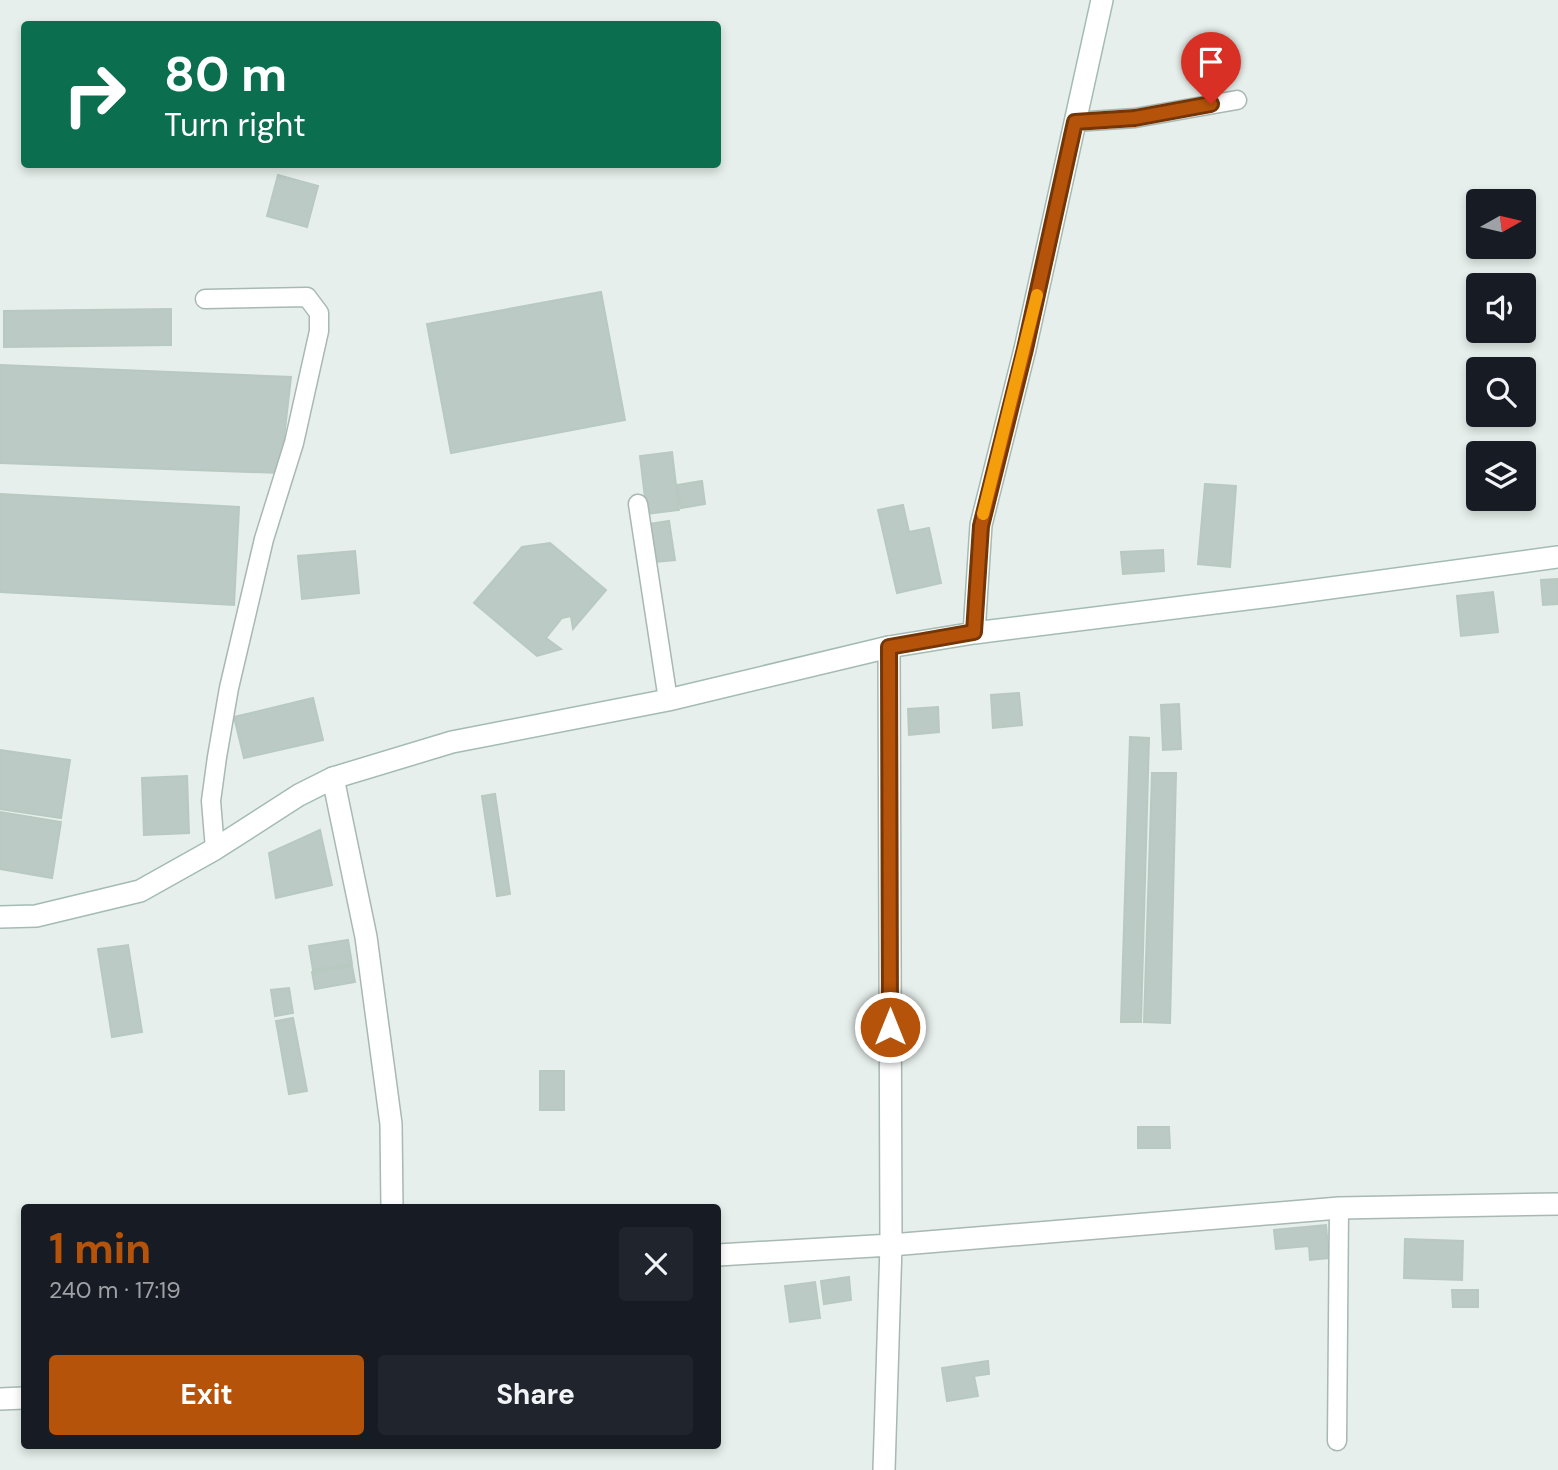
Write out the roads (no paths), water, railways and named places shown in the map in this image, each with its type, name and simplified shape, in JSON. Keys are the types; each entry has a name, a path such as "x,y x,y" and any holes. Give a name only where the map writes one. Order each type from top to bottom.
{"street":[{"path":"974,632 981,526 1025,349 1102,0"},
{"path":"0,918 36,916 140,891 215,849 299,795 333,778 452,743 668,701 889,647 974,632 1258,598 1558,557"},
{"path":"884,1470 891,1245 889,647"},
{"path":"333,778 366,937 391,1125 392,1204"},
{"path":"721,1255 891,1245 1339,1208 1558,1204"},
{"path":"0,1399 21,1398"}],"lane":[{"path":"1075,122 1135,118 1237,100"},
{"path":"205,299 307,297 319,313 320,331 294,443 264,539 229,688 211,802 215,849"},
{"path":"638,504 668,701"},
{"path":"1337,1441 1339,1208"}]}
